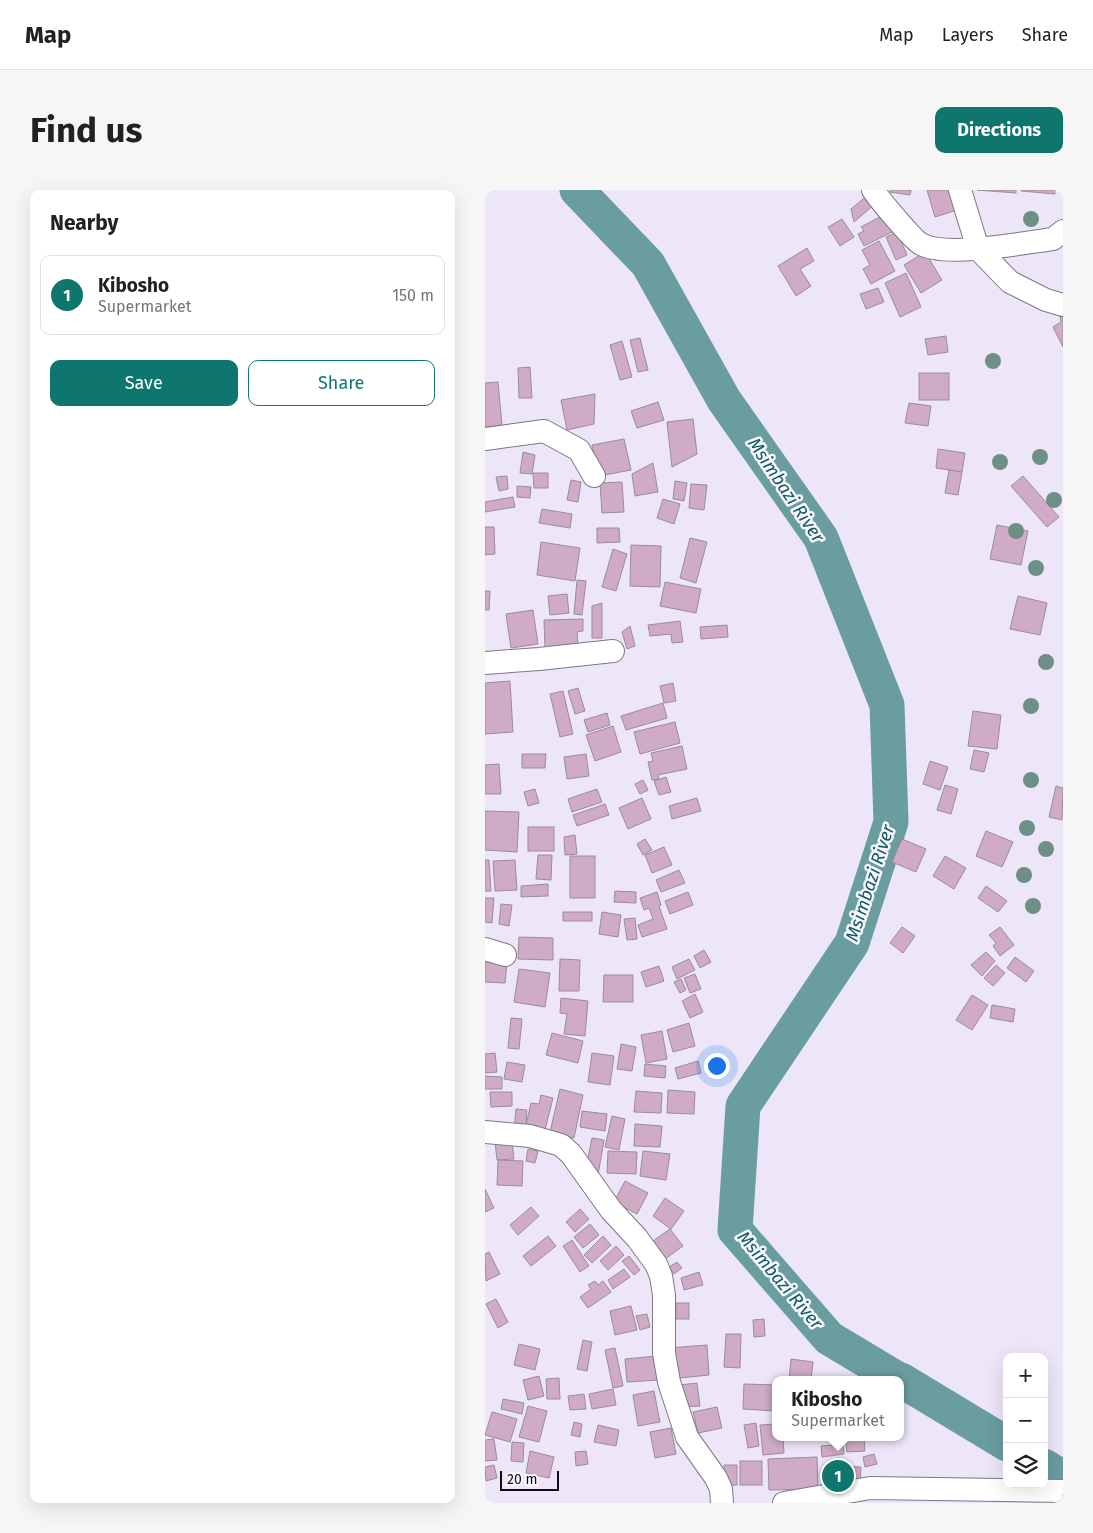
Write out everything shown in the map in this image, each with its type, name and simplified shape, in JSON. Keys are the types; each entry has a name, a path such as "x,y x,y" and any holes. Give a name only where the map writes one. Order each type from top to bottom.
{"street":[{"path":"873,190 920,244 939,250 978,249 1053,239 1063,231"},
{"path":"960,190 978,249 1010,282 1046,300 1063,305"},
{"path":"485,439 544,431 579,450 594,476"},
{"path":"485,663 613,651"},
{"path":"485,1132 529,1136 561,1145 571,1154 611,1210 637,1238 656,1264 661,1276 664,1295 665,1367 687,1438 716,1478 721,1489 722,1503"},
{"path":"793,1503 870,1488 1063,1491"}],"building":[{"path":"891,190 911,190 910,195 890,192"},
{"path":"927,190 950,190 957,210 935,217"},
{"path":"977,190 1016,190 1016,193"},
{"path":"1055,190 1055,194 1021,191"},
{"path":"867,196 875,204 854,222 851,209"},
{"path":"887,213 896,230 864,246 858,234 864,231 861,227"},
{"path":"842,219 854,237 840,246 828,227"},
{"path":"897,232 907,255 896,260 886,237"},
{"path":"879,241 895,271 871,284 863,269 870,265 862,250"},
{"path":"807,248 814,261 800,269 811,286 796,296 778,266"},
{"path":"925,252 942,280 921,293 904,265"},
{"path":"906,273 921,307 900,317 885,283"},
{"path":"878,288 884,302 866,309 860,294"},
{"path":"1060,316 1063,316 1063,347 1053,327 1061,322"},
{"path":"946,336 948,352 928,355 925,339"},
{"path":"640,338 648,370 638,372 630,340"},
{"path":"622,341 632,377 620,380 610,345"},
{"path":"530,367 532,398 519,398 518,368"},
{"path":"919,373 949,373 949,400 919,400"},
{"path":"498,382 502,425 485,427 485,383"},
{"path":"595,394 594,424 567,430 561,400"},
{"path":"658,402 664,420 637,428 631,411"},
{"path":"909,403 931,406 928,426 905,423"},
{"path":"693,419 697,454 672,467 667,422"},
{"path":"624,439 631,470 599,476 592,445"},
{"path":"938,449 965,453 962,472 936,468"},
{"path":"523,452 535,455 532,474 520,473"},
{"path":"653,463 658,492 635,496 632,474"},
{"path":"949,470 962,472 958,495 945,493"},
{"path":"533,473 548,473 548,488 534,488"},
{"path":"507,476 508,489 499,491 496,477"},
{"path":"1023,476 1059,517 1047,527 1011,486"},
{"path":"571,480 581,482 578,502 567,500"},
{"path":"675,481 687,483 684,501 673,499"},
{"path":"622,482 624,512 602,513 600,483"},
{"path":"691,484 707,485 704,510 689,508"},
{"path":"517,486 531,487 530,498 517,497"},
{"path":"513,497 515,507 485,512 485,502"},
{"path":"663,499 680,504 674,524 657,518"},
{"path":"542,509 572,514 570,528 539,523"},
{"path":"997,525 1028,531 1021,565 990,559"},
{"path":"485,527 494,527 495,554 485,555"},
{"path":"597,528 619,528 620,542 597,543"},
{"path":"690,538 707,542 696,583 680,578"},
{"path":"541,542 580,548 575,581 537,575"},
{"path":"631,545 661,546 660,587 630,586"},
{"path":"613,549 627,554 616,591 602,587"},
{"path":"577,580 586,581 582,615 574,614"},
{"path":"665,582 701,589 696,613 660,606"},
{"path":"485,591 490,591 489,610 485,610"},
{"path":"567,594 569,613 550,615 548,596"},
{"path":"1018,596 1047,603 1040,635 1010,629"},
{"path":"602,603 602,638 592,638 592,606"},
{"path":"533,610 538,644 511,648 506,614"},
{"path":"583,619 583,631 577,632 578,647 545,648 544,620"},
{"path":"680,621 683,642 672,643 671,634 650,636 648,625"},
{"path":"727,625 728,637 701,639 700,627"},
{"path":"630,626 635,646 627,649 622,632"},
{"path":"510,681 513,732 485,734 485,683"},
{"path":"673,683 676,701 664,703 660,686"},
{"path":"578,688 585,711 575,714 568,691"},
{"path":"563,691 573,734 560,737 550,694"},
{"path":"663,703 667,718 626,730 621,716"},
{"path":"973,711 1001,715 997,749 968,746"},
{"path":"607,713 610,725 588,732 584,720"},
{"path":"675,722 680,743 640,754 634,732"},
{"path":"613,726 621,752 595,761 586,735"},
{"path":"682,746 687,769 658,775 659,779 652,780 648,762 653,761 651,753"},
{"path":"974,750 989,753 984,772 970,769"},
{"path":"522,754 546,754 545,768 522,768"},
{"path":"586,754 589,776 567,779 564,757"},
{"path":"930,761 948,767 940,790 923,784"},
{"path":"499,764 501,794 485,794 485,765"},
{"path":"666,777 671,792 659,795 654,781"},
{"path":"643,780 648,790 640,794 635,784"},
{"path":"945,785 958,789 951,814 937,810"},
{"path":"1056,786 1063,788 1062,820 1049,817"},
{"path":"535,789 539,803 528,806 524,792"},
{"path":"597,789 602,802 572,812 568,799"},
{"path":"642,798 651,819 628,829 619,808"},
{"path":"697,798 701,811 672,819 669,806"},
{"path":"605,804 609,815 577,826 573,815"},
{"path":"485,811 519,812 517,852 485,850"},
{"path":"528,827 554,827 554,851 528,851"},
{"path":"986,831 1013,842 1002,867 976,856"},
{"path":"575,835 577,854 565,855 564,837"},
{"path":"645,839 652,850 643,855 637,844"},
{"path":"902,839 926,849 916,872 892,862"},
{"path":"664,847 672,865 652,873 645,855"},
{"path":"538,855 552,855 551,880 536,879"},
{"path":"570,856 595,856 595,898 570,898"},
{"path":"945,856 966,868 954,889 933,876"},
{"path":"485,860 489,860 491,891 485,891"},
{"path":"515,860 517,890 495,891 493,861"},
{"path":"679,870 685,883 661,892 656,880"},
{"path":"548,884 548,896 521,897 521,886"},
{"path":"986,886 1007,901 998,912 978,898"},
{"path":"615,891 636,892 636,903 614,902"},
{"path":"657,892 661,905 659,906 667,929 642,937 638,925 653,919 649,908 644,910 640,898"},
{"path":"688,892 693,905 670,914 665,901"},
{"path":"485,898 494,898 492,923 485,922"},
{"path":"501,904 512,905 509,926 499,924"},
{"path":"563,912 592,912 592,921 563,921"},
{"path":"602,912 621,915 618,937 599,934"},
{"path":"635,918 637,939 627,940 624,919"},
{"path":"902,927 915,936 903,953 890,943"},
{"path":"1000,927 1014,945 1000,956 993,946 996,943 989,935"},
{"path":"519,937 553,938 553,960 518,959"},
{"path":"704,950 711,962 700,968 694,956"},
{"path":"986,952 995,961 982,976 971,965"},
{"path":"1015,957 1034,971 1026,982 1007,968"},
{"path":"560,959 580,960 579,991 559,991"},
{"path":"689,959 695,970 677,979 672,967"},
{"path":"485,962 507,963 505,983 485,982"},
{"path":"996,965 1005,973 993,986 984,978"},
{"path":"659,966 664,981 646,987 641,972"},
{"path":"519,969 550,973 545,1007 514,1002"},
{"path":"695,974 701,989 690,993 684,978"},
{"path":"604,975 633,975 633,1002 603,1002"},
{"path":"681,979 686,990 680,993 674,982"},
{"path":"695,994 703,1012 690,1018 682,1001"},
{"path":"972,995 988,1005 972,1030 956,1020"},
{"path":"561,998 588,1001 585,1036 564,1034 567,1014 560,1013"},
{"path":"992,1005 1015,1009 1013,1022 990,1018"},
{"path":"511,1018 522,1019 519,1049 508,1048"},
{"path":"689,1023 695,1046 673,1052 667,1030"},
{"path":"662,1031 667,1059 646,1063 641,1035"},
{"path":"552,1033 583,1041 578,1063 546,1055"},
{"path":"621,1044 636,1047 632,1071 617,1069"},
{"path":"495,1053 497,1072 485,1073 485,1054"},
{"path":"592,1053 614,1056 610,1085 588,1082"},
{"path":"698,1061 701,1073 678,1079 675,1068"},
{"path":"507,1062 525,1065 522,1082 504,1079"},
{"path":"645,1064 666,1066 665,1078 644,1076"},
{"path":"485,1076 502,1077 502,1089 485,1089"},
{"path":"560,1089 583,1095 574,1138 550,1132"},
{"path":"668,1090 695,1092 694,1114 667,1113"},
{"path":"636,1091 662,1093 661,1113 634,1112"},
{"path":"490,1092 512,1092 512,1106 491,1107"},
{"path":"541,1095 553,1098 545,1130 526,1125 531,1103 539,1104"},
{"path":"516,1109 527,1110 525,1133 514,1132"},
{"path":"582,1111 607,1114 605,1131 580,1127"},
{"path":"612,1116 625,1119 619,1150 605,1147"},
{"path":"635,1124 662,1126 660,1147 634,1146"},
{"path":"592,1138 604,1140 598,1175 585,1172"},
{"path":"512,1140 514,1159 497,1160 495,1142"},
{"path":"528,1149 538,1151 535,1163 526,1161"},
{"path":"608,1151 637,1152 636,1174 607,1173"},
{"path":"643,1151 670,1154 666,1180 640,1176"},
{"path":"498,1160 523,1161 522,1186 497,1185"},
{"path":"625,1181 648,1193 637,1214 614,1202"},
{"path":"485,1189 494,1208 485,1212"},
{"path":"665,1198 684,1211 671,1229 653,1216"},
{"path":"531,1207 539,1216 518,1235 510,1225"},
{"path":"580,1209 589,1219 575,1232 566,1222"},
{"path":"590,1224 599,1235 583,1248 574,1237"},
{"path":"670,1229 683,1246 665,1259 653,1241"},
{"path":"548,1236 556,1246 531,1266 523,1256"},
{"path":"603,1236 611,1245 592,1263 584,1255"},
{"path":"572,1240 589,1266 580,1272 563,1246"},
{"path":"616,1246 624,1255 608,1270 600,1261"},
{"path":"489,1252 500,1274 486,1281 485,1254"},
{"path":"629,1256 640,1270 634,1275 622,1261"},
{"path":"677,1262 682,1268 674,1274 669,1267"},
{"path":"624,1269 630,1277 613,1289 608,1280"},
{"path":"699,1272 703,1285 684,1290 681,1278"},
{"path":"595,1281 598,1285 603,1281 611,1292 588,1308 580,1297 591,1289 588,1285"},
{"path":"496,1299 508,1322 498,1328 486,1304"},
{"path":"676,1303 689,1303 689,1319 676,1319"},
{"path":"631,1306 637,1330 615,1335 610,1311"},
{"path":"647,1314 650,1327 640,1330 636,1316"},
{"path":"764,1319 765,1336 754,1337 753,1320"},
{"path":"726,1334 741,1334 740,1368 724,1367"},
{"path":"583,1340 592,1342 587,1371 577,1369"},
{"path":"519,1344 540,1349 535,1370 514,1365"},
{"path":"707,1345 709,1375 670,1379 668,1348"},
{"path":"615,1348 623,1386 613,1388 605,1350"},
{"path":"657,1356 659,1380 627,1382 625,1359"},
{"path":"791,1359 813,1362 811,1376 789,1376"},
{"path":"539,1376 544,1396 528,1400 523,1380"},
{"path":"559,1378 560,1399 547,1399 546,1379"},
{"path":"697,1383 700,1406 681,1407 679,1385"},
{"path":"744,1384 772,1385 772,1411 743,1409"},
{"path":"613,1389 616,1405 592,1409 589,1394"},
{"path":"654,1391 660,1422 638,1426 633,1395"},
{"path":"584,1394 586,1409 570,1410 568,1396"},
{"path":"503,1399 524,1403 522,1414 501,1409"},
{"path":"528,1406 547,1411 539,1442 519,1437"},
{"path":"717,1407 722,1428 698,1433 693,1412"},
{"path":"492,1412 517,1419 510,1442 485,1435"},
{"path":"574,1422 582,1424 580,1437 571,1435"},
{"path":"756,1423 759,1446 748,1448 744,1425"},
{"path":"772,1424 772,1441 783,1441 784,1453 763,1455 760,1425"},
{"path":"598,1425 619,1430 616,1446 594,1442"},
{"path":"671,1428 676,1454 655,1458 650,1432"},
{"path":"494,1439 497,1460 485,1461 485,1440"},
{"path":"846,1441 864,1441 865,1451 847,1452"},
{"path":"512,1442 524,1443 523,1462 511,1461"},
{"path":"843,1444 844,1454 822,1457 821,1446"},
{"path":"530,1451 554,1457 549,1478 526,1473"},
{"path":"586,1451 588,1464 576,1466 575,1452"},
{"path":"874,1454 877,1464 865,1467 863,1457"},
{"path":"817,1457 818,1489 769,1490 768,1459"},
{"path":"740,1461 762,1461 762,1485 740,1485"},
{"path":"494,1465 497,1478 486,1481 485,1467"},
{"path":"724,1465 737,1465 737,1485 725,1486"},
{"path":"833,1466 861,1467 860,1487 831,1487"}],"waterway":[{"name":"Msimbazi River","path":"577,190 648,264 724,400 821,538 887,705 891,822 852,943 743,1106 735,1230 829,1338 892,1376"},
{"name":"Msimbazi River","path":"904,1382 1005,1443"},
{"name":"Msimbazi River","path":"1048,1469 1063,1478"}],"place":[{"name":"Kibosho","path":"838,1476"}]}
